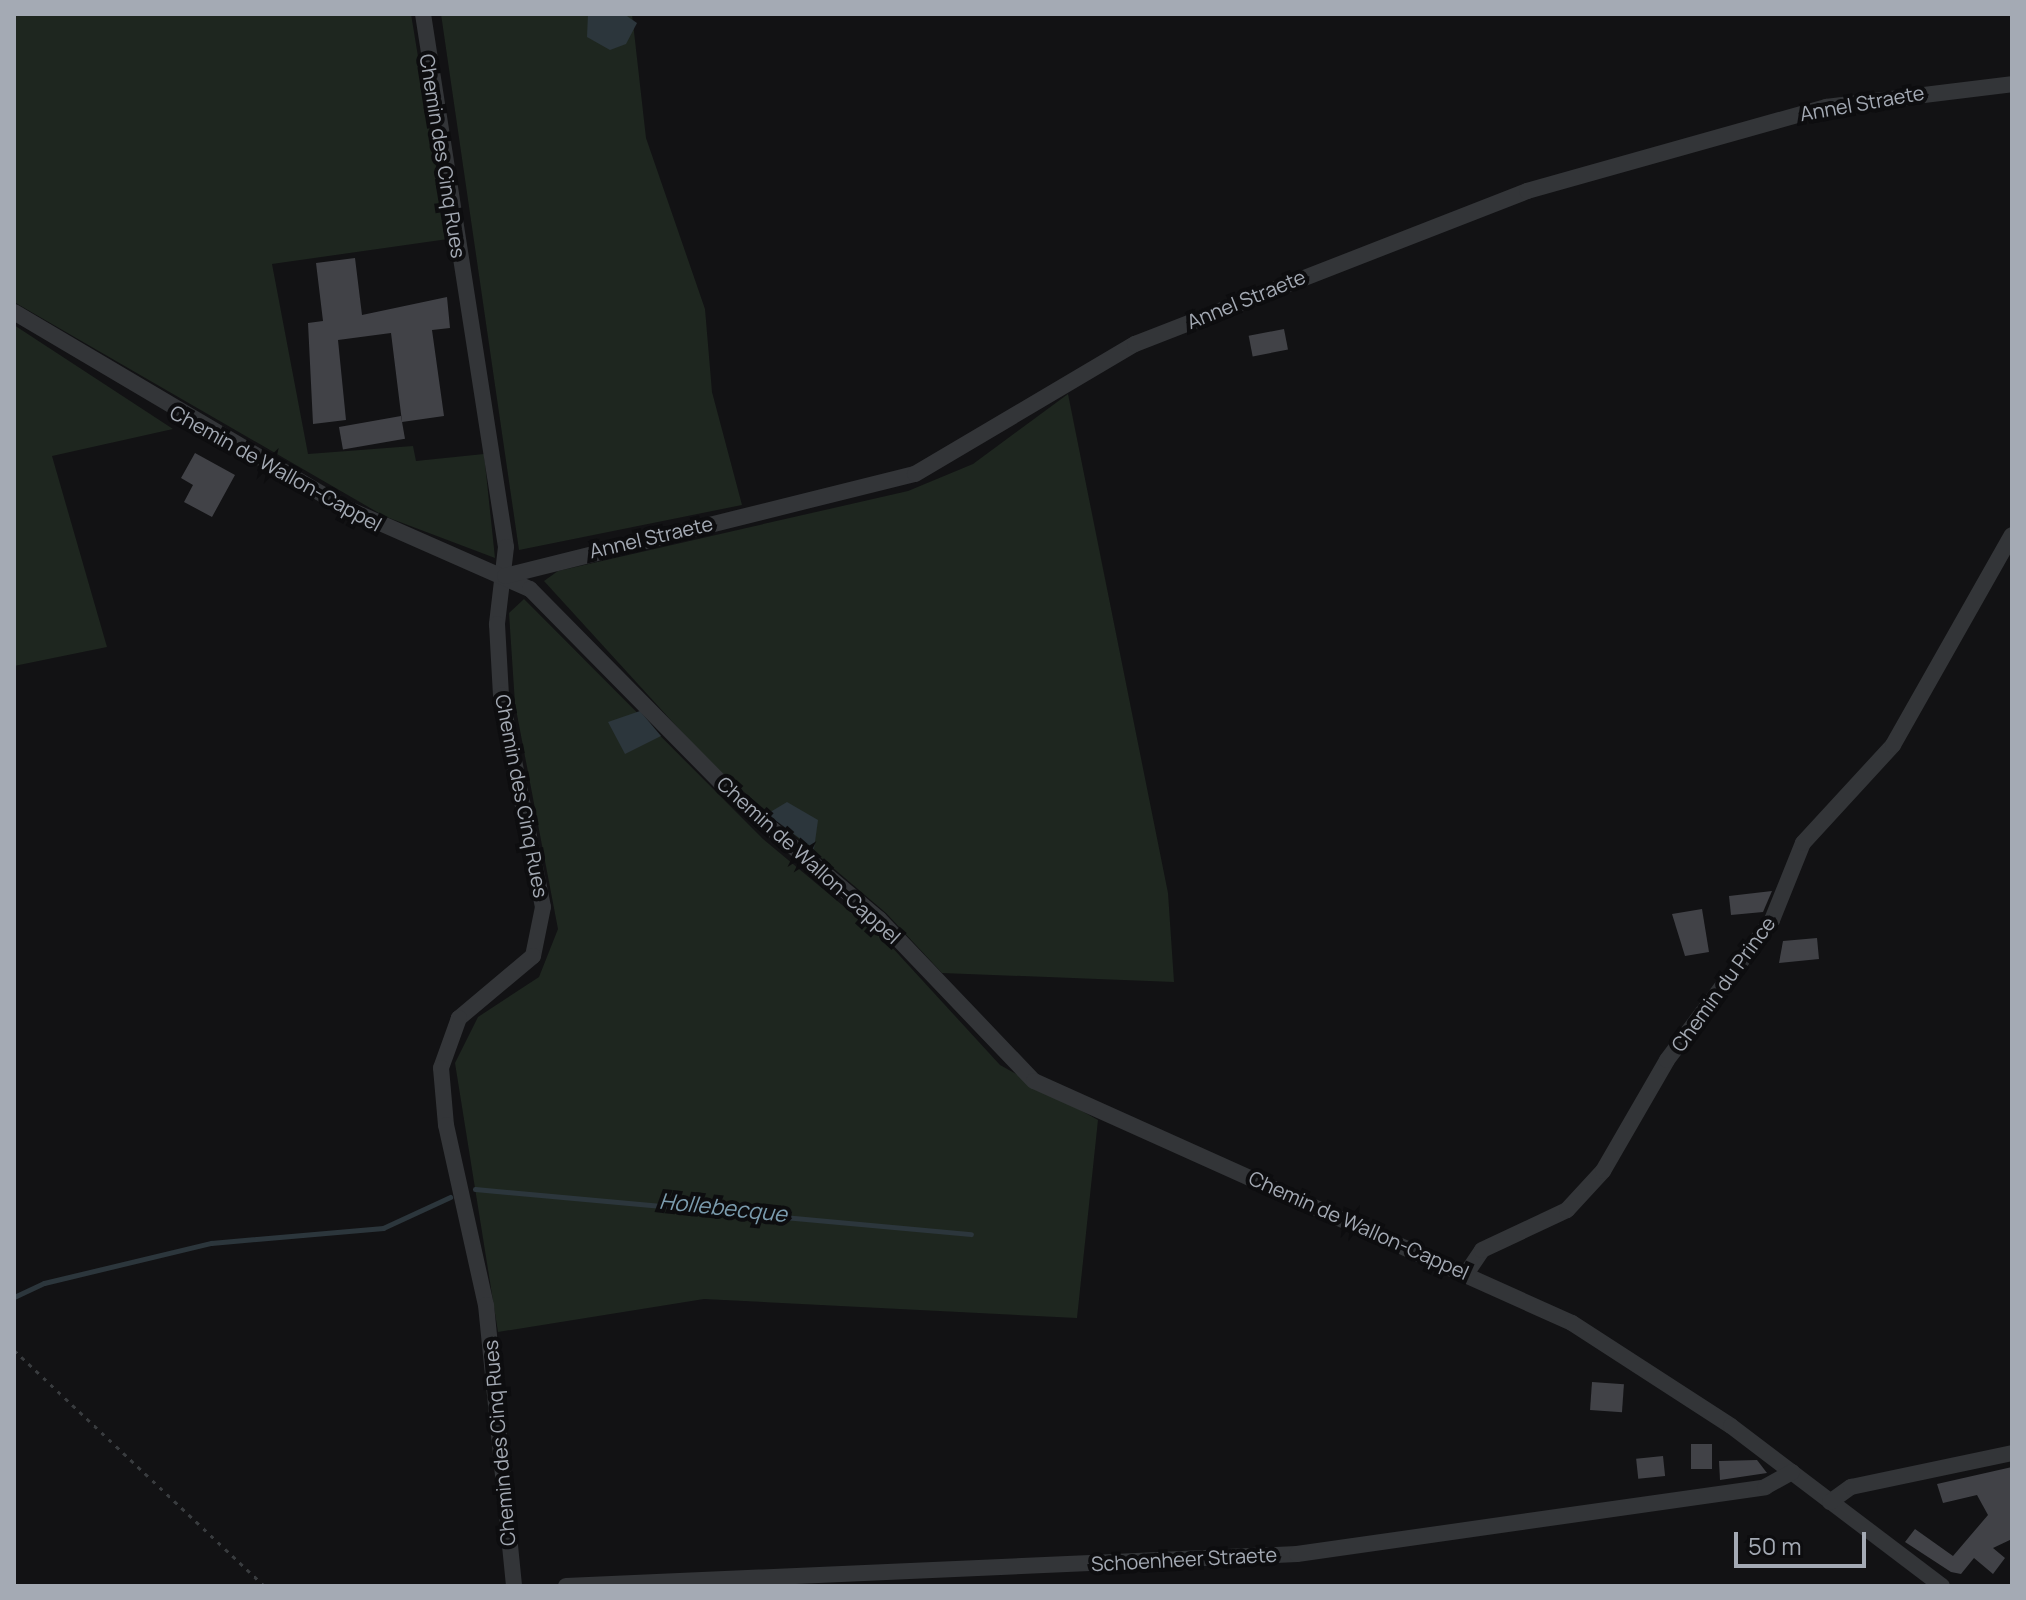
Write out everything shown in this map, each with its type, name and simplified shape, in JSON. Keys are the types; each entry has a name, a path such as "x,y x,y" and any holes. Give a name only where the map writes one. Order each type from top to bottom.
{"street":[{"name":"Chemin des Cinq Rues","path":"423,14 505,576 499,675 542,930 527,965 459,1018 440,1081 486,1305 514,1586"},
{"name":"Annel Straete","path":"505,576 915,474 1135,344 1507,197 1817,109 2012,84"},
{"name":"Chemin de Wallon-Cappel","path":"14,312 333,502 505,576 550,606 742,804 879,919 1034,1081 1468,1271 1599,1338 1792,1472 1942,1586"},
{"name":"Chemin du Prince","path":"1468,1271 1482,1250 1567,1210 1603,1171 1667,1060 1772,920 1803,843 1893,745 2012,535"},
{"path":"1830,1502 1851,1487 2012,1453"},
{"name":"Schoenheer Straete","path":"566,1586 1297,1554 1765,1487 1792,1472"}],"path":[{"path":"14,1350 264,1586"}],"shaded area":[{"path":"14,14 411,14 448,239 272,264 308,454 413,446 416,461 484,454 495,558 384,516 14,302"},
{"path":"441,14 632,14 646,138 705,309 712,392 742,505 519,550"},
{"path":"588,14 624,14 637,23 626,44 610,50 587,37"},
{"path":"14,325 173,429 52,456 107,647 14,666"},
{"path":"1068,394 1168,893 1174,982 942,973 886,913 710,763 544,581 558,571 908,491 973,464"},
{"path":"524,599 763,839 889,944 1000,1065 1098,1120 1077,1318 704,1299 498,1332 455,1063 478,1017 539,977 558,929 515,704 509,613"},
{"path":"640,711 661,736 625,754 608,722"},
{"path":"787,802 818,820 814,849 767,814"}],"building":[{"path":"355,258 362,315 447,297 450,328 432,330 444,416 402,422 391,333 338,340 346,420 313,424 308,323 323,321 316,263"},
{"path":"1284,329 1288,350 1253,356 1249,336"},
{"path":"401,416 405,439 343,450 339,427"},
{"path":"195,453 235,475 212,517 184,502 193,485 181,478"},
{"path":"1772,891 1763,912 1731,915 1729,896"},
{"path":"1702,909 1709,952 1685,956 1672,914"},
{"path":"1817,938 1819,959 1779,963 1783,941"},
{"path":"1592,1382 1624,1384 1622,1412 1590,1410"},
{"path":"1691,1444 1712,1444 1712,1469 1691,1469"},
{"path":"1663,1456 1665,1476 1638,1479 1636,1459"},
{"path":"1757,1460 1767,1473 1720,1480 1719,1461"},
{"path":"2012,1467 2012,1539 1993,1548 2005,1558 1993,1574 1974,1558 1961,1574 1951,1572 1905,1542 1915,1529 1953,1556 1988,1515 1977,1495 1943,1503 1937,1484"}],"waterway":[{"name":"Hollebecque","path":"475,1189 971,1234"},
{"name":"Hollebecque","path":"14,1297 44,1283 211,1243 383,1228 450,1197"}]}
